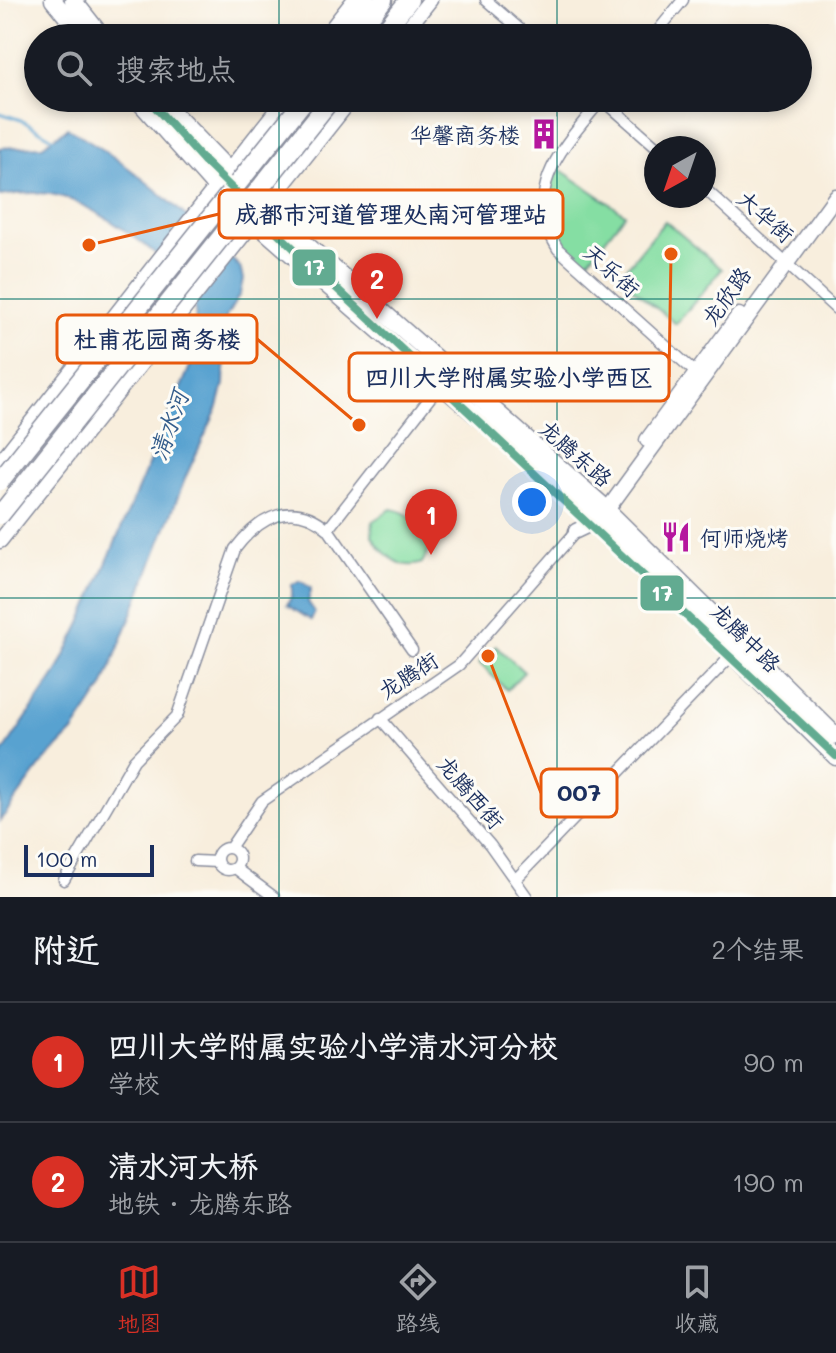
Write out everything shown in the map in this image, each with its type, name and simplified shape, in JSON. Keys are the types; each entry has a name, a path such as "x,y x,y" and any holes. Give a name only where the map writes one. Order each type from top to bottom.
{"highway":[{"path":"347,24 366,0"},
{"path":"364,24 383,0"},
{"path":"390,24 409,0"},
{"path":"0,481 295,112"},
{"path":"0,515 321,112"}],"main road":[{"path":"53,0 73,24"},
{"path":"73,0 92,24"},
{"path":"335,24 354,0"},
{"path":"411,24 430,0"},
{"name":"龙腾东路","path":"148,112 217,189 254,222 440,385 599,513"},
{"name":"龙腾东路","path":"172,112 265,208 599,513"},
{"path":"0,462 277,112"},
{"path":"0,541 341,112"},
{"path":"576,531 599,513 785,259 836,182"},
{"path":"785,259 836,196"},
{"name":"龙欣路","path":"599,513 696,373 785,259"},
{"name":"龙腾中路","path":"599,513 836,757"},
{"name":"龙腾中路","path":"599,513 836,736"}],"street":[{"path":"486,0 514,24"},
{"path":"663,24 683,0"},
{"name":"天乐街","path":"591,112 560,151 544,187 549,234 558,249 696,373"},
{"path":"618,112 645,136"},
{"name":"大华街","path":"716,199 836,309"},
{"path":"328,529 440,385"},
{"path":"64,880 134,760 177,716 235,549 258,524 281,513 303,513 328,529 412,650"},
{"name":"龙腾街","path":"230,848 262,801 459,665 576,531"},
{"path":"515,880 733,654"},
{"name":"龙腾西街","path":"380,718 490,845 527,897"},
{"path":"217,862 219,852 230,848 239,858 235,868"},
{"path":"195,861 217,862 225,870 235,868 274,897"}],"green space":[{"path":"558,168 625,214 585,265 563,244 550,222 547,197"},
{"path":"665,221 722,269 676,324 619,277"},
{"path":"391,509 411,517 426,534 431,547 422,563 400,563 381,549 372,536 373,521"},
{"path":"496,646 524,672 507,690 479,663"}],"water":[{"name":"清水河","path":"68,128 115,158 159,192 240,267 243,279 240,294 226,317 224,384 218,407 187,474 103,687 73,732 44,761 0,821 0,757 57,672 81,623 191,364 196,321 192,297 184,283 152,251 111,221 55,195 28,193 0,196 0,148 42,146"},
{"path":"301,581 311,588 308,602 315,612 311,620 287,605 292,595 292,584"}],"waterway":[{"path":"0,113 21,120 56,140"}],"transit line":[{"name":"17","path":"160,112 205,162 285,240 836,756"}],"place":[{"name":"华馨商务楼","path":"544,134"},
{"name":"成都市河道管理处南河管理站","path":"89,245"},
{"name":"四川大学附属实验小学西区","path":"671,254"},
{"name":"清水河大桥","path":"377,319"},
{"name":"杜甫花园商务楼","path":"359,425"},
{"name":"何师烧烤","path":"676,537"},
{"name":"四川大学附属实验小学清水河分校","path":"431,555"},
{"name":"007","path":"488,656"}]}
